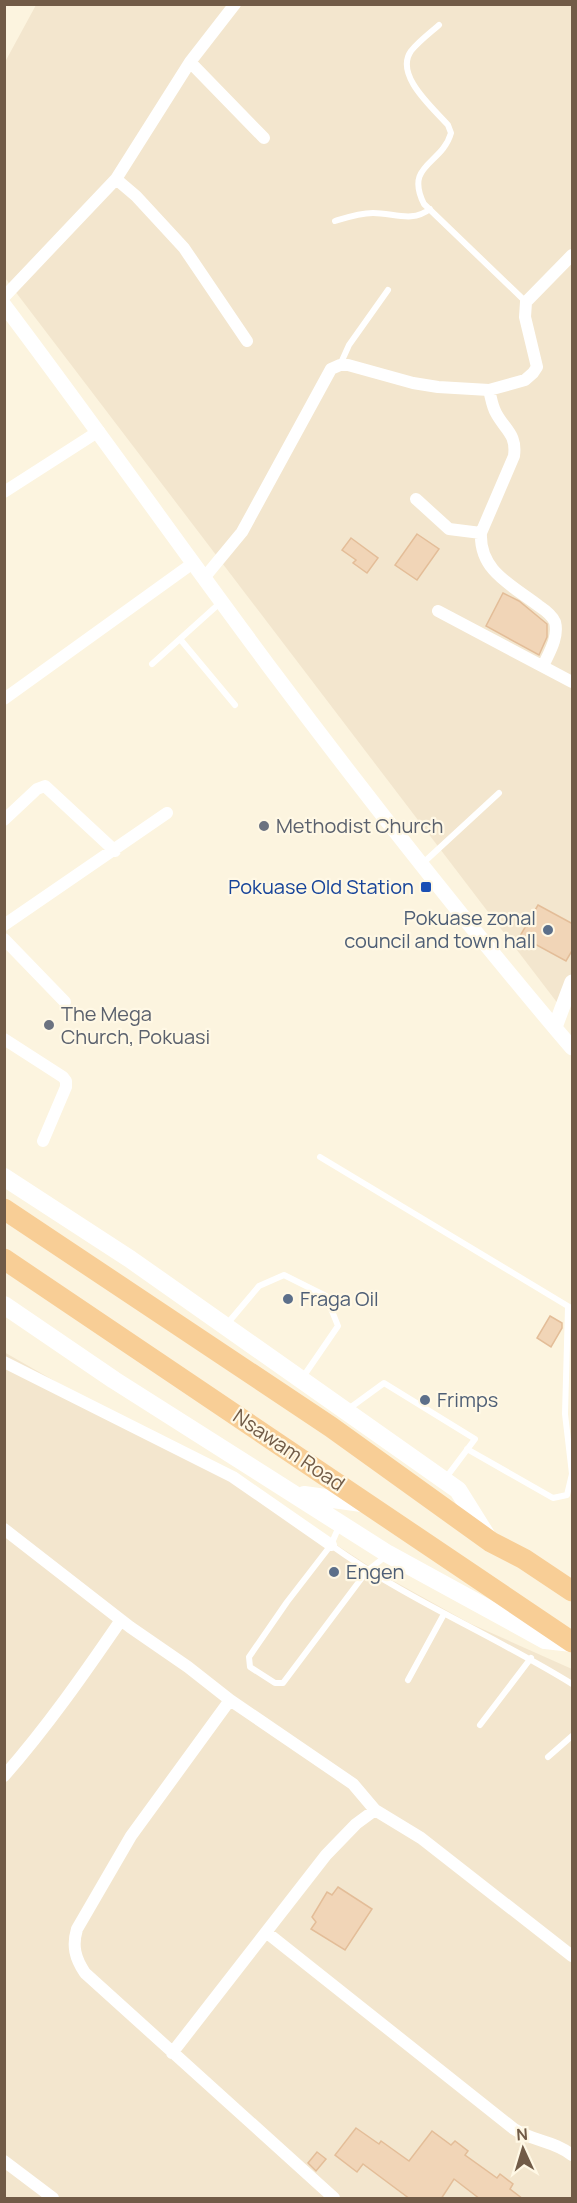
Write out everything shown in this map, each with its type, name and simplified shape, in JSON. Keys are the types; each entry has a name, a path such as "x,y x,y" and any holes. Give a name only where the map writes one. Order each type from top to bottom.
{"highway":[{"name":"Nsawam Road","path":"4,1209 330,1427 490,1542 524,1559 573,1591"},
{"name":"Nsawam Road","path":"4,1259 573,1642"}],"main road":[{"path":"4,1177 130,1260 458,1490 490,1542"},
{"path":"4,1305 114,1380 388,1554 545,1640 573,1642"},
{"path":"296,1494 369,1504"}],"street":[{"path":"4,297 116,179 190,62 236,4"},
{"path":"190,62 264,138"},
{"path":"116,179 136,196 184,248 247,341"},
{"path":"204,578 242,532 331,369 340,365 348,365 413,383 489,390 525,380 537,367 525,317 526,302 573,255"},
{"path":"4,305 99,431 274,673 422,864 573,1048"},
{"path":"489,390 494,409 512,435 515,446 514,456 481,533 480,546 486,561 494,572 545,610 554,621 556,633 543,666"},
{"path":"4,492 99,431"},
{"path":"416,500 449,529 481,533"},
{"path":"4,699 193,563"},
{"path":"438,611 573,682"},
{"path":"4,820 37,789 45,786 114,851"},
{"path":"4,924 167,813"},
{"path":"4,939 65,1002"},
{"path":"555,1027 573,982"},
{"path":"4,1039 66,1081 66,1088 43,1141"},
{"path":"4,1362 233,1477 331,1545"},
{"path":"4,1529 230,1701 353,1784 375,1810 421,1838 573,1956"},
{"path":"4,1776 31,1746 121,1620"},
{"path":"230,1701 131,1836 77,1929 74,1951 85,1973 329,2195"},
{"path":"172,2053 326,1855 356,1824 375,1810"},
{"path":"267,1932 514,2129 521,2134 562,2147 573,2155"},
{"path":"4,2161 53,2199"},
{"path":"314,2199 329,2195"}],"lane":[{"path":"439,25 411,52 407,62 411,82 448,125 451,133 443,148 417,180 418,192 424,204 526,302"},
{"path":"335,221 372,213 421,216 430,209"},
{"path":"340,365 349,345 388,290"},
{"path":"152,664 222,601"},
{"path":"180,639 235,705"},
{"path":"422,864 499,793"},
{"path":"320,1157 448,1232 570,1308 565,1414 572,1474 567,1495 553,1498 467,1449"},
{"path":"225,1326 259,1286 284,1275 326,1296 338,1326 301,1380"},
{"path":"346,1411 384,1383 475,1439 444,1480"},
{"path":"340,1522 331,1545 287,1602 249,1657 250,1667 275,1683 283,1683 367,1571 388,1554"},
{"path":"331,1545 367,1571 444,1614 531,1658 573,1684"},
{"path":"408,1680 444,1614"},
{"path":"480,1725 531,1658"},
{"path":"548,1756 573,1736"}],"shaded area":[{"path":"36,5 572,5 572,985 562,1009 5,278 5,62"},
{"path":"4,1352 306,1525 381,1574 469,1623 572,1669 572,2198 5,2198"}],"building":[{"path":"417,534 439,549 417,580 395,565"},
{"path":"351,538 378,558 367,573 353,563 356,560 342,550"},
{"path":"503,593 519,601 547,624 547,637 539,655 486,626"},
{"name":"Pokuase zonal council and town hall","path":"538,905 573,924 573,949 566,961 520,936"},
{"path":"550,1316 562,1323 562,1328 551,1347 537,1338"},
{"path":"338,1887 372,1909 345,1950 311,1929 316,1922 312,1917 327,1892 332,1895"},
{"path":"356,2128 379,2144 381,2141 409,2161 432,2131 451,2145 455,2141 468,2151 465,2155 497,2178 500,2174 513,2184 510,2189 523,2199 480,2199 454,2179 441,2199 410,2199 363,2164 357,2172 335,2155"},
{"path":"317,2152 326,2159 316,2171 308,2163"}],"place":[{"name":"Methodist Church","path":"264,826"},
{"name":"Pokuase Old Station","path":"426,887"},
{"name":"Pokuase zonal council and town hall","path":"548,930"},
{"name":"The Mega Church, Pokuasi","path":"49,1025"},
{"name":"Fraga Oil","path":"288,1299"},
{"name":"Frimps","path":"425,1400"},
{"name":"Engen","path":"334,1572"}]}
